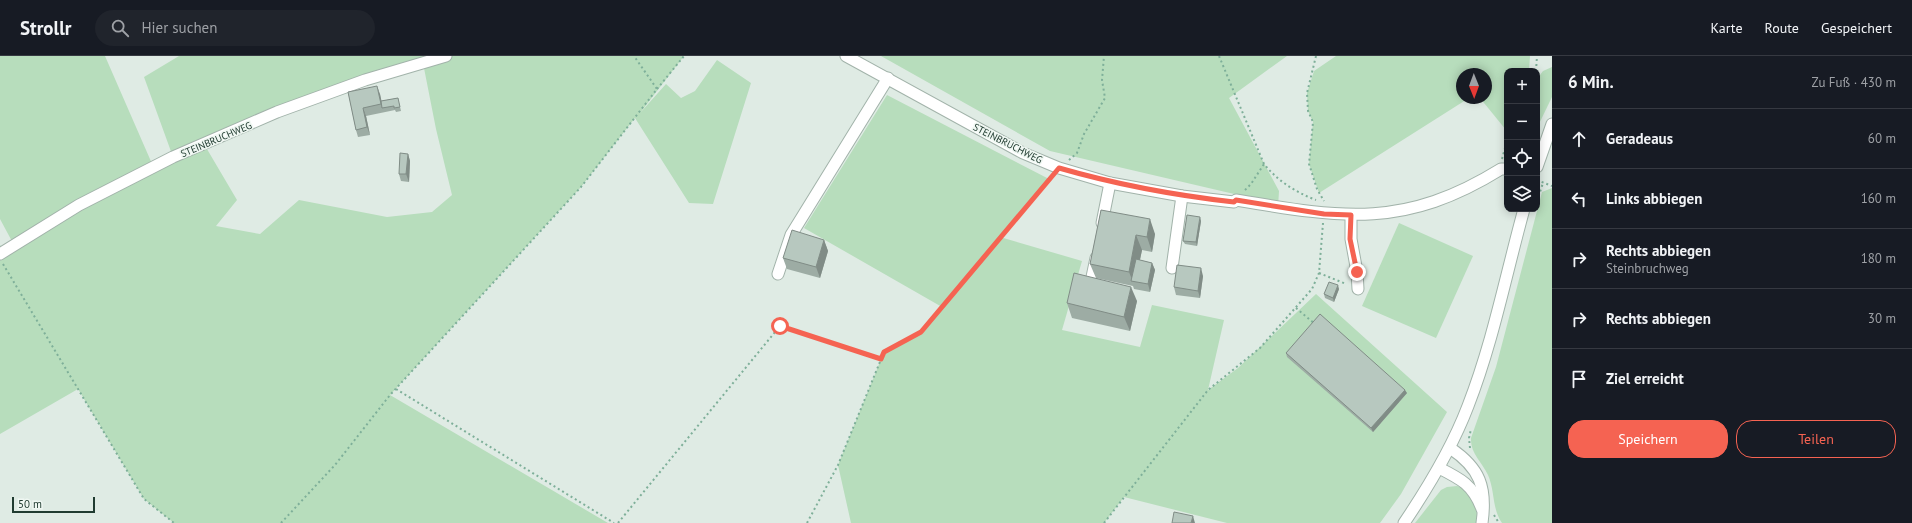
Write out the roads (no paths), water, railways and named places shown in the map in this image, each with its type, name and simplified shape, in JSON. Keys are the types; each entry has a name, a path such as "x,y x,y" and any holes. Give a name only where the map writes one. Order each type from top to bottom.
{"street":[{"name":"STEINBRUCHWEG","path":"0,254 79,205 173,157 285,110 365,80 446,56"},
{"name":"STEINBRUCHWEG","path":"846,56 1024,153 1059,168 1110,183 1182,196 1234,202 1236,200 1324,214 1388,214 1427,205 1470,187 1504,169"},
{"path":"778,274 791,236 888,78"},
{"path":"1540,159 1552,124"},
{"path":"1100,234 1110,183"},
{"path":"1172,268 1182,196"},
{"path":"1404,523 1450,448 1468,406 1480,372 1523,212"},
{"path":"1351,215 1350,239 1357,272 1358,289"},
{"path":"1092,277 1098,248"},
{"path":"1450,448 1464,458 1474,470 1480,482 1485,501 1486,515"},
{"path":"1439,468 1466,483 1471,488 1486,515"}]}
